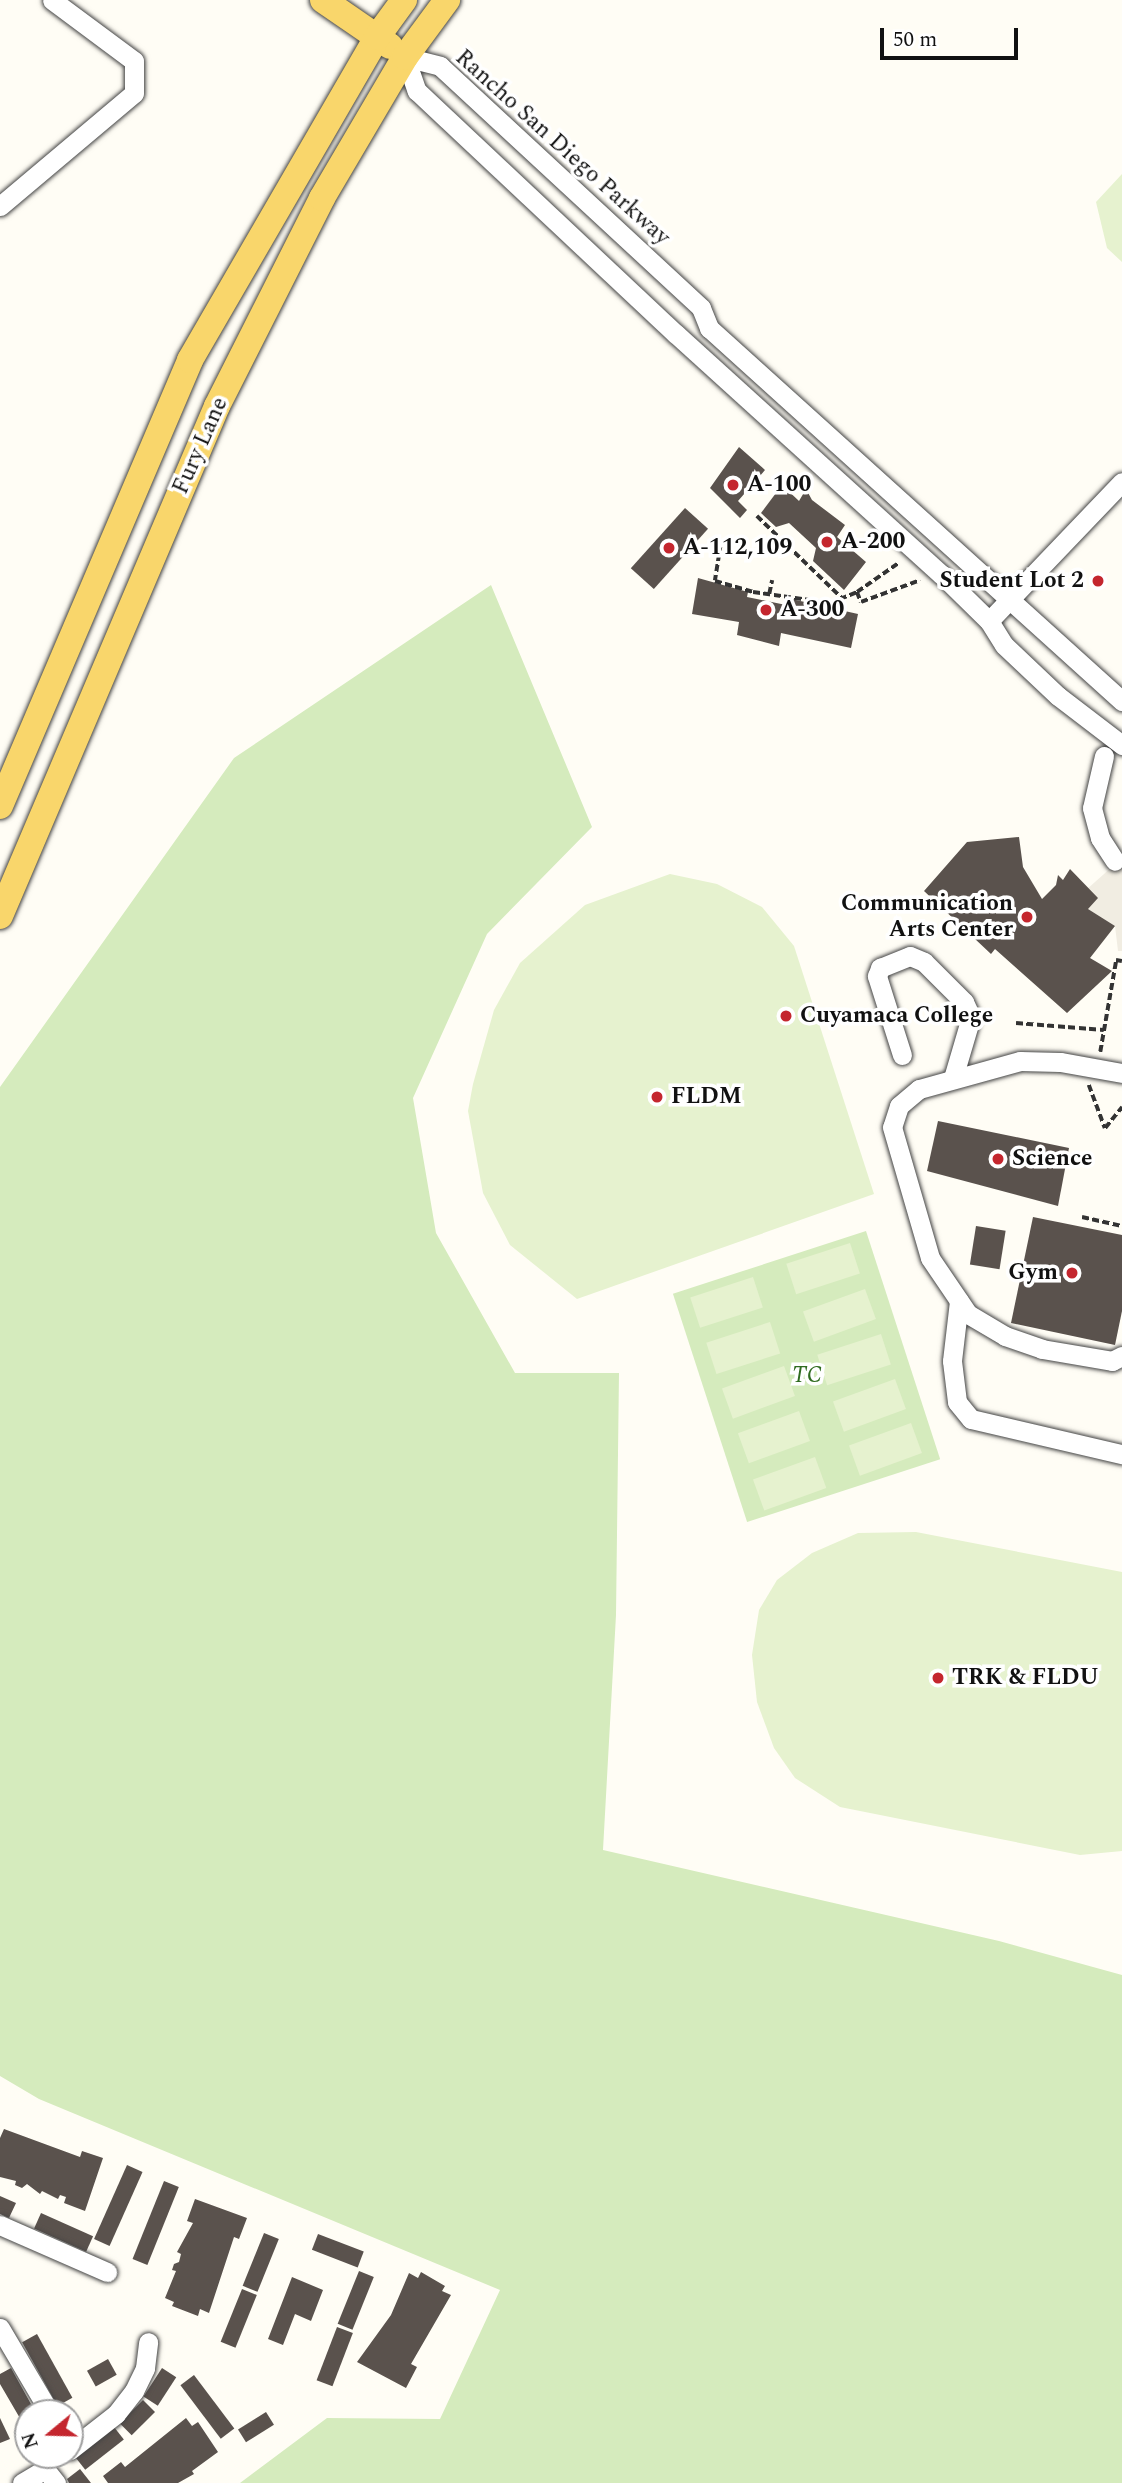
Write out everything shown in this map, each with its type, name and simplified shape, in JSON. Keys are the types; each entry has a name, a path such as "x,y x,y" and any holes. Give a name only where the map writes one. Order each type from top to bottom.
{"main road":[{"path":"323,0 405,57"},
{"name":"Fury Lane","path":"0,806 190,360 376,37 404,0"},
{"name":"Fury Lane","path":"0,916 217,406 322,198 405,57 447,0"}],"street":[{"path":"0,206 134,93 134,61 52,0"},
{"path":"405,57 422,96 941,574 989,621 1004,645 1022,662 1122,745"},
{"name":"Rancho San Diego Parkway","path":"405,57 440,66 701,308 709,328 1010,597 1122,701"},
{"path":"989,621 1122,482"},
{"path":"941,574 988,599 1010,597"},
{"path":"1104,756 1092,808 1100,838 1115,861"},
{"path":"902,1055 877,976 886,964 910,956 924,962 956,994 971,1017 953,1078"},
{"path":"1122,1073 1020,1061 919,1089 899,1105 892,1127 930,1258 968,1314 1005,1336 1042,1349 1112,1361 1122,1356"},
{"path":"959,1301 952,1361 957,1402 971,1419 1122,1454"},
{"path":"0,2225 107,2272"},
{"path":"0,2328 42,2399"},
{"path":"84,2439 116,2414 134,2391 145,2368 148,2342"},
{"path":"22,2483 51,2476"}],"path":[{"path":"757,516 842,598"},
{"path":"721,544 715,581 769,594 830,603 857,592 899,561 906,567"},
{"path":"857,592 861,602 906,589 921,580 914,573"},
{"path":"769,594 772,580"},
{"path":"1122,961 1116,960 1104,1031 1088,1067 1105,1128 1122,1107"},
{"path":"1016,1023 1104,1031"},
{"path":"1082,1217 1122,1226"}],"green space":[{"path":"1122,174 1122,262 1107,248 1096,202"},
{"path":"491,585 592,827 487,934 413,1098 436,1233 515,1373 619,1373 616,1615 603,1850 999,1941 1122,1975 1122,2483 240,2483 327,2418 440,2419 500,2290 39,2099 0,2076 0,1087 234,758"},
{"name":"FLDM","path":"670,874 717,884 762,907 794,946 874,1194 577,1299 510,1245 483,1193 468,1111 473,1084 494,1010 520,963 585,905"},
{"name":"TC","path":"866,1231 940,1459 747,1522 673,1294"},
{"path":"850,1243 860,1273 796,1294 786,1264"},
{"path":"753,1277 763,1307 700,1328 690,1297"},
{"path":"865,1289 876,1319 814,1342 803,1312"},
{"path":"770,1322 780,1353 716,1374 706,1343"},
{"path":"881,1334 891,1364 827,1385 817,1355"},
{"path":"784,1366 795,1396 733,1419 722,1389"},
{"path":"895,1379 906,1409 844,1432 833,1402"},
{"path":"799,1411 810,1441 749,1463 738,1433"},
{"path":"911,1423 922,1453 860,1476 849,1446"},
{"path":"815,1457 826,1488 764,1511 753,1480"},
{"name":"TRK & FLDU","path":"916,1532 1122,1572 1122,1851 1080,1855 840,1807 795,1778 774,1748 757,1702 752,1655 759,1610 777,1580 812,1553 858,1533"}],"shaded area":[{"path":"1122,858 1122,951 1118,951 1115,926 1088,909 1086,890"}],"building":[{"name":"A-100","path":"739,447 765,470 738,501 747,510 740,518 710,488"},
{"name":"A-200","path":"782,485 799,501 806,489 812,500 845,525 837,537 866,562 844,590 813,561 816,548 789,523 776,527 761,513"},
{"name":"A-112,109","path":"685,508 708,529 654,589 631,568"},
{"name":"A-300","path":"698,578 748,592 747,597 786,605 787,598 858,614 851,648 781,633 779,646 737,635 739,622 692,614"},
{"name":"Communication Arts Center","path":"1019,837 1023,867 1042,899 1056,885 1058,875 1063,880 1070,869 1098,898 1088,909 1115,926 1090,958 1112,971 1067,1013 995,949 991,954 924,891 967,842"},
{"name":"Science","path":"938,1121 1069,1148 1058,1206 927,1171"},
{"name":"Gym","path":"1033,1217 1122,1235 1122,1311 1115,1345 1011,1323"},
{"path":"976,1226 1006,1231 1000,1269 970,1265"},
{"path":"4,2129 80,2157 82,2151 103,2158 85,2211 64,2203 66,2197 60,2195 58,2199 42,2191 40,2194 27,2184 22,2188 15,2185 16,2181 0,2177 0,2138"},
{"path":"127,2165 143,2172 110,2246 94,2239"},
{"path":"164,2181 179,2187 147,2265 133,2259"},
{"path":"0,2196 16,2203 9,2218 0,2214"},
{"path":"195,2199 247,2218 239,2239 234,2237 209,2313 200,2309 198,2316 172,2306 174,2302 165,2298 176,2271 172,2270 174,2264 179,2262 181,2254 177,2252 193,2223 187,2221"},
{"path":"41,2213 93,2236 86,2252 34,2229"},
{"path":"264,2233 279,2239 257,2292 243,2286"},
{"path":"318,2234 364,2252 358,2267 312,2250"},
{"path":"359,2271 374,2277 352,2330 338,2324"},
{"path":"421,2272 445,2286 442,2291 451,2295 411,2364 417,2367 406,2388 357,2362 391,2315 409,2273 418,2278"},
{"path":"292,2277 323,2290 311,2321 295,2314 283,2345 268,2339"},
{"path":"242,2289 257,2295 235,2348 221,2342"},
{"path":"337,2327 353,2333 332,2386 317,2380"},
{"path":"37,2334 72,2398 54,2399 22,2342"},
{"path":"108,2359 117,2375 96,2386 87,2371"},
{"path":"11,2368 28,2399 14,2399 14,2408 0,2384 0,2374"},
{"path":"162,2368 176,2377 158,2406 143,2397"},
{"path":"194,2375 234,2429 221,2439 180,2385"},
{"path":"143,2400 155,2412 132,2435 120,2423"},
{"path":"266,2412 274,2425 246,2442 238,2429"},
{"path":"0,2418 10,2439 0,2443"},
{"path":"186,2418 192,2426 198,2422 218,2452 192,2471 194,2474 178,2483 108,2483 103,2476 121,2462 125,2467"},
{"path":"114,2427 124,2440 85,2470 84,2450"},
{"path":"80,2469 91,2483 69,2483 67,2479"}],"place":[{"name":"A-100","path":"733,485"},
{"name":"A-200","path":"827,542"},
{"name":"A-112,109","path":"669,548"},
{"name":"Student Lot 2","path":"1098,581"},
{"name":"A-300","path":"766,610"},
{"name":"Communication Arts Center","path":"1027,917"},
{"name":"Cuyamaca College","path":"786,1016"},
{"name":"FLDM","path":"657,1097"},
{"name":"Science","path":"998,1159"},
{"name":"Gym","path":"1072,1273"},
{"name":"TRK & FLDU","path":"938,1678"}]}
